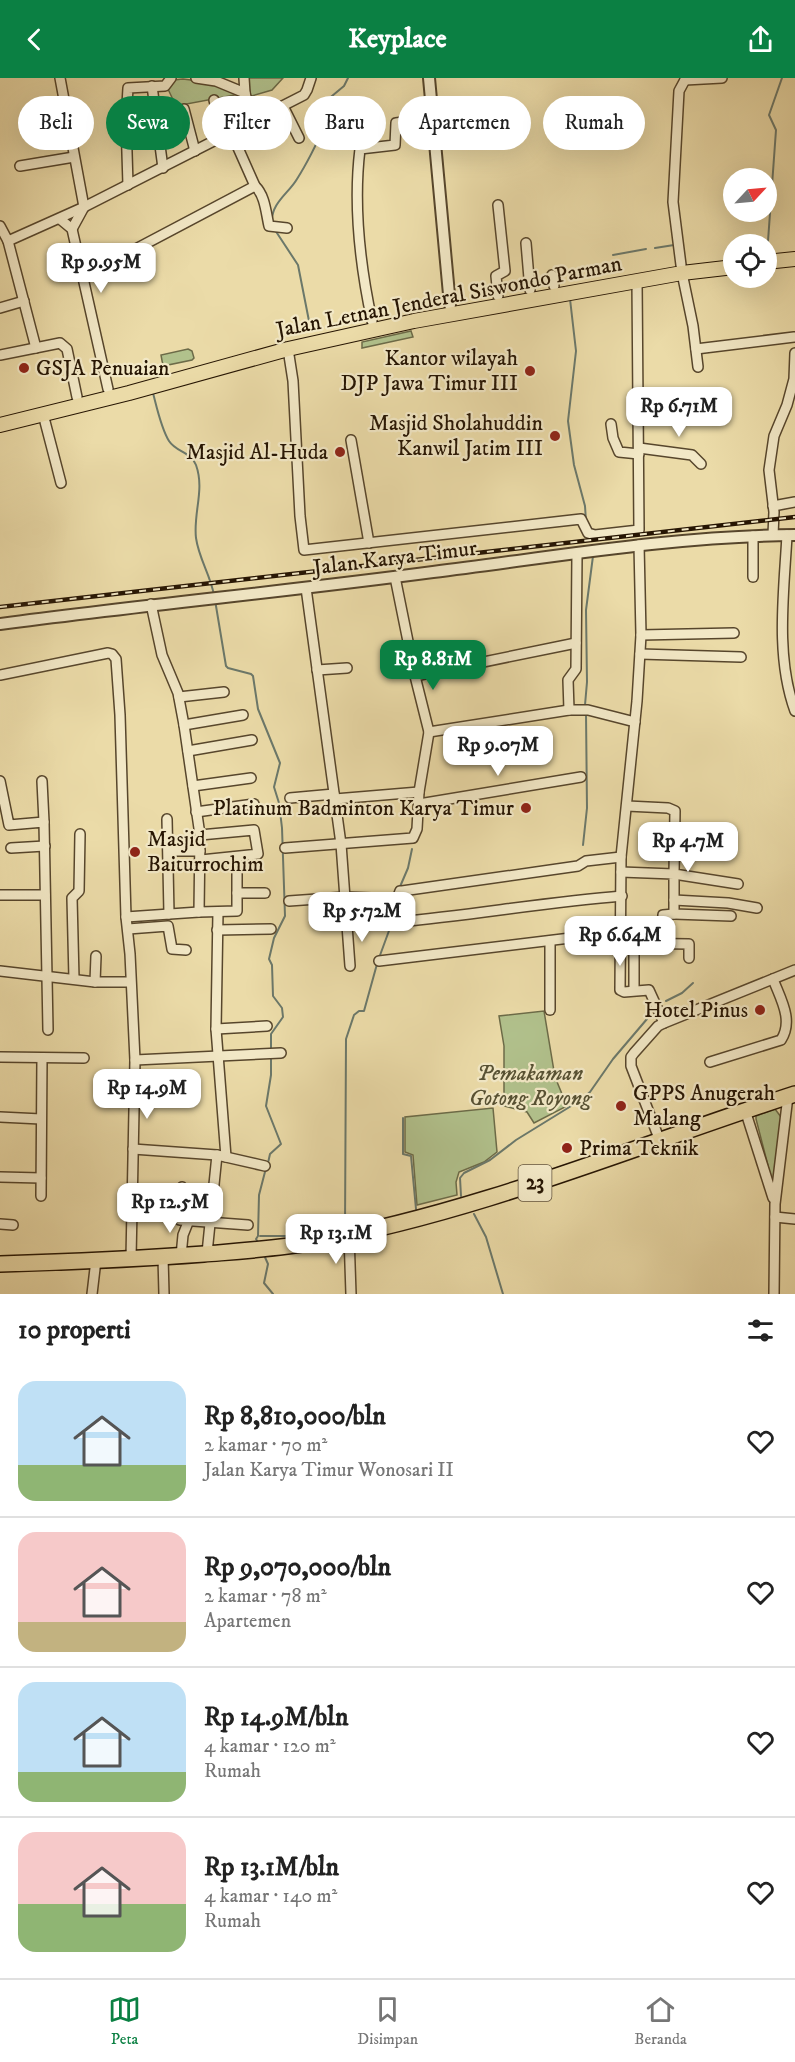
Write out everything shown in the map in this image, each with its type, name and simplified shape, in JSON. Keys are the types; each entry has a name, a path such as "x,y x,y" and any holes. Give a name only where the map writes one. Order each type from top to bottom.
{"highway":[{"name":"23","path":"0,1264 181,1256 261,1249 349,1235 467,1206 791,1095"}],"main road":[{"path":"777,253 795,251"},
{"path":"777,261 795,259"},
{"name":"Jalan Letnan Jenderal Siswondo Parman","path":"262,352 288,349 459,312 637,281 723,261"},
{"name":"Jalan Letnan Jenderal Siswondo Parman","path":"0,424 43,414 372,321 530,290 553,280 723,267"},
{"name":"Jalan Letnan Jenderal Siswondo Parman","path":"0,416 209,367"}],"street":[{"path":"60,78 84,207 72,229"},
{"path":"128,185 126,120 128,88 165,86 171,78"},
{"path":"196,78 216,79 245,93"},
{"path":"244,78 246,96"},
{"path":"292,101 306,93 310,78"},
{"path":"429,78 431,96"},
{"path":"698,367 681,269 673,202 679,91 685,79 722,78"},
{"path":"152,86 163,168"},
{"path":"372,321 358,220 357,177 360,149 395,145 396,123 398,123"},
{"path":"292,124 299,138"},
{"path":"190,132 195,151"},
{"path":"8,241 60,219 202,147"},
{"path":"236,150 255,186 260,190 269,226 279,228"},
{"path":"435,150 450,305"},
{"path":"20,166 74,158"},
{"path":"80,263 130,252 255,186"},
{"path":"498,205 505,271 496,276 498,296"},
{"path":"60,219 72,229 108,389"},
{"path":"0,226 8,241 36,348"},
{"path":"526,243 530,290"},
{"path":"288,349 293,381 303,547 307,551 581,519 591,534 639,530 637,281"},
{"path":"0,308 24,301"},
{"path":"696,349 794,336"},
{"path":"0,355 60,344 67,349 77,397"},
{"path":"773,535 769,470 774,436 792,387 795,353"},
{"path":"43,414 61,483"},
{"path":"611,424 613,438 619,452 639,451 692,455 701,464"},
{"path":"351,440 369,543"},
{"path":"773,506 795,502"},
{"path":"791,535 783,620 786,674 795,711"},
{"name":"Jalan Karya Timur","path":"0,624 151,604 221,599 680,540 791,535"},
{"path":"753,536 753,577"},
{"path":"639,545 641,635 635,722 621,856 620,990 623,992 649,990 664,1023"},
{"path":"569,710 568,680 576,669 577,554"},
{"path":"285,848 413,838 417,829 419,792 429,732 395,577"},
{"path":"306,588 341,844 350,966"},
{"path":"151,604 162,655 179,698 184,725 200,835 199,912"},
{"path":"641,635 734,633"},
{"path":"415,676 576,643"},
{"path":"0,675 108,654 114,656 120,715 126,917 135,1060 131,1258"},
{"path":"640,654 741,657"},
{"path":"317,670 347,668"},
{"path":"179,698 224,692"},
{"path":"429,732 569,710 588,710 635,722"},
{"path":"184,725 243,715"},
{"path":"188,751 252,740"},
{"path":"419,804 581,777"},
{"path":"193,786 251,778"},
{"path":"0,781 9,825 44,822"},
{"path":"42,781 48,1030"},
{"path":"290,798 419,792"},
{"path":"196,812 254,804"},
{"path":"627,806 668,808 675,811 674,914"},
{"path":"167,819 170,914"},
{"path":"169,851 237,857 257,854 254,830 200,835"},
{"path":"74,979 72,898 79,891 80,834"},
{"path":"11,848 45,846"},
{"path":"621,856 586,861 578,866 399,891 395,920 398,922 465,916 574,900 622,896"},
{"path":"126,917 237,911 237,857"},
{"path":"621,872 674,874 738,884"},
{"path":"237,893 265,893"},
{"path":"0,895 45,895"},
{"path":"289,901 345,897 397,899"},
{"path":"674,900 728,903 758,908"},
{"path":"207,1253 221,1156 219,1056 216,1029 218,912"},
{"path":"661,944 663,915 731,916"},
{"path":"128,929 168,926 172,949 186,950"},
{"path":"217,930 271,929"},
{"path":"379,961 620,932"},
{"path":"550,940 550,1010"},
{"path":"621,943 689,944 689,958"},
{"path":"634,944 634,990"},
{"path":"95,982 96,956"},
{"path":"660,1141 630,1061 634,1053 658,1026 795,970"},
{"path":"0,971 95,982 130,982"},
{"path":"710,1062 781,1040 787,1031 787,1023 773,979"},
{"path":"216,1029 267,1026"},
{"path":"135,1060 275,1052"},
{"path":"0,1057 84,1058"},
{"path":"40,1196 42,1058"},
{"path":"774,1294 775,1204 791,1095"},
{"path":"745,1110 775,1204"},
{"path":"0,1117 41,1119"},
{"path":"134,1149 221,1156 265,1166"},
{"path":"0,1177 41,1178"},
{"path":"182,1187 180,1220 248,1225"},
{"path":"775,1217 795,1219"},
{"path":"181,1256 183,1234 189,1220"},
{"path":"0,1224 13,1225"},
{"path":"349,1235 351,1294"},
{"path":"162,1257 164,1294"},
{"path":"92,1294 96,1260"}],"green space":[{"path":"246,78 283,78 272,90 248,96"},
{"path":"174,80 206,82 240,94 202,96 202,101 190,103 190,96 171,96 167,87"},
{"path":"411,331 413,337 362,348 362,342"},
{"path":"188,349 192,351 194,358 192,360 163,366 161,355"},
{"name":"Pemakaman Gotong Royong","path":"544,1011 555,1077 567,1106 534,1123 527,1112 504,1106 504,1046 499,1016"},
{"path":"493,1108 497,1152 484,1162 459,1172 456,1182 457,1195 417,1205 413,1155 405,1152 405,1117"},
{"path":"775,1109 781,1117 774,1181 772,1181 756,1116"}],"waterway":[{"path":"272,222 274,209 294,184 318,140 324,123 326,101 344,86 348,78"},
{"path":"769,234 776,130 769,115 782,78"},
{"path":"275,230 298,265 309,321"},
{"path":"655,248 674,245"},
{"path":"613,255 646,249"},
{"path":"570,299 576,351 568,421 574,465 585,506 586,521"},
{"path":"153,393 166,436 175,448 191,457 196,465 199,483 196,538 214,595"},
{"path":"585,705 586,610 593,556"},
{"path":"215,600 226,666 253,676 258,709 280,763 274,787 279,803 282,828 285,916 274,938 269,959 272,965 273,996 282,1008 283,1017 271,1034 271,1052"},
{"path":"583,845 587,808 586,714"},
{"path":"399,889 408,868 412,849"},
{"path":"379,958 390,928 391,918"},
{"path":"340,1229 345,1227 346,1039 354,1015 359,1011 364,1011 377,964"},
{"path":"666,1001 682,993 693,983"},
{"path":"461,1196 460,1178 464,1173 490,1160 516,1140 590,1092 613,1059 647,1019"},
{"path":"268,1163 270,1154 281,1144 266,1106 271,1075 271,1057"},
{"path":"403,1118 403,1154 411,1156 416,1209"},
{"path":"259,1244 256,1239 259,1195 266,1168"},
{"path":"474,1214 486,1237 503,1294"},
{"path":"260,1236 302,1236"},
{"path":"264,1255 268,1264 264,1283 273,1294"}],"railway":[{"path":"0,607 795,517"}],"place":[{"name":"GSJA Penuaian","path":"24,368"},
{"name":"Kantor wilayah DJP Jawa Timur III","path":"530,371"},
{"name":"Masjid Sholahuddin Kanwil Jatim III","path":"555,436"},
{"name":"Masjid Al-Huda","path":"340,452"},
{"name":"Platinum Badminton Karya Timur","path":"526,808"},
{"name":"Masjid Baiturrochim","path":"135,852"},
{"name":"Hotel Pinus","path":"760,1010"},
{"name":"GPPS Anugerah Malang","path":"621,1106"},
{"name":"Prima Teknik","path":"567,1148"}]}
